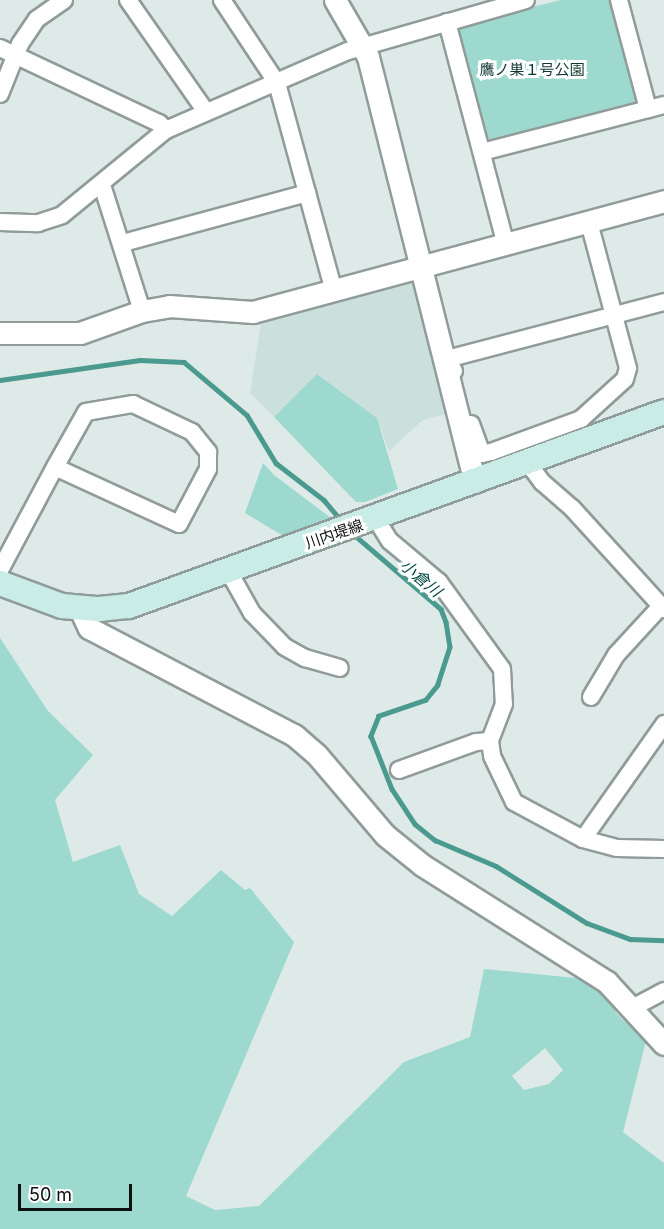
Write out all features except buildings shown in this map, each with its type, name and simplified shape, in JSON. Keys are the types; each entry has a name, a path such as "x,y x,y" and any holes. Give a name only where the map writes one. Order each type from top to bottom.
{"main road":[{"name":"川内堤線","path":"0,583 46,602 80,609 129,606 357,526 664,412"}],"street":[{"path":"0,94 7,51 37,19 64,0"},
{"path":"128,0 206,112"},
{"path":"222,0 277,83 334,291"},
{"path":"335,0 363,45 424,267 447,359 447,382 475,482"},
{"path":"0,222 46,222 69,212 166,130 363,45 526,0"},
{"path":"482,152 656,107 619,0"},
{"path":"447,22 506,245"},
{"path":"7,51 159,123 166,130"},
{"path":"102,185 123,243 142,311"},
{"path":"123,243 307,193"},
{"path":"0,333 80,333 142,311 181,305 253,312 664,201"},
{"path":"447,359 458,377 476,446 482,454 580,419 622,384 628,368 589,222"},
{"path":"447,359 664,302"},
{"path":"0,570 56,467 86,412 134,404 192,432 208,452 210,463 179,524 56,467"},
{"path":"527,462 542,482 572,508 663,607 616,655 591,697"},
{"path":"357,526 390,541 439,582 498,661 505,697 490,741 492,756 514,802 583,839 617,848 664,849"},
{"path":"229,572 252,613 285,647 305,658 340,668"},
{"path":"80,609 88,628 294,735 317,755 373,823 411,856 599,977 634,1007 664,1044"},
{"path":"583,839 664,724"},
{"path":"399,770 476,742 490,741"},
{"path":"634,1007 664,991"}],"shaded area":[{"path":"409,281 416,284 449,413 423,420 389,451 377,418 318,374 274,417 250,393 261,323 264,320"}],"green space":[{"name":"鷹ノ巣１号公園","path":"561,0 612,0 638,97 632,107 495,143 484,135 458,33 464,24"},
{"path":"317,374 377,418 398,489 365,502 356,502 274,417"},
{"path":"263,463 274,475 331,518 304,529 290,540 245,513"},
{"path":"0,638 48,711 93,755 55,800 73,862 120,845 139,894 172,916 221,870 245,890 250,888 294,942 186,1196 215,1210 259,1206 404,1062 470,1037 484,969 586,979 621,1006 615,1012 626,1023 635,1020 647,1037 623,1132 664,1163 664,1229 0,1229","holes":["545,1048 563,1070 549,1084 524,1090 512,1076"]}],"waterway":[{"name":"小倉川","path":"0,380 140,360 184,362 247,415 276,463 324,500 341,520"},
{"name":"小倉川","path":"352,533 441,609 446,622 450,647 438,685 426,700 379,716 371,736 392,789 415,824 435,840 496,866 587,923 630,939 664,940"}]}
